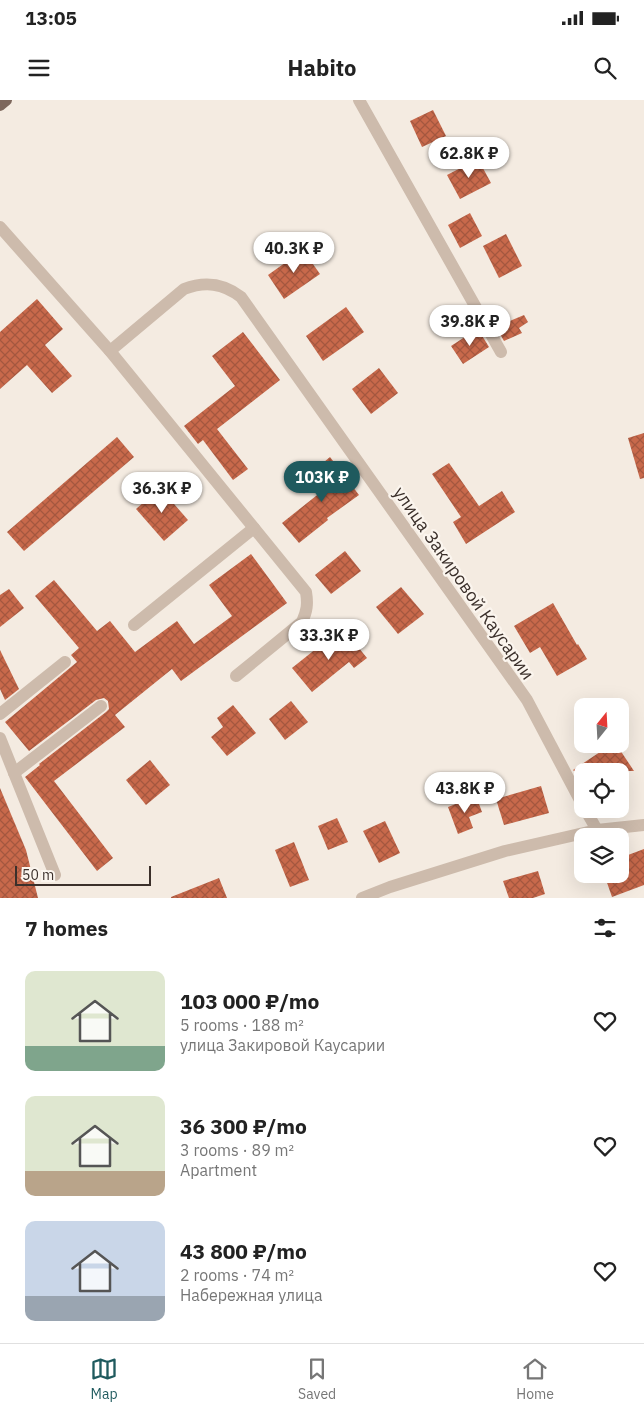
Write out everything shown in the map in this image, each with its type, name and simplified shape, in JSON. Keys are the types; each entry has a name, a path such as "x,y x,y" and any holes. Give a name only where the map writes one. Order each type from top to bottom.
{"main road":[{"path":"0,105 6,100"}],"street":[{"path":"359,100 501,352"},
{"path":"0,227 110,351 306,592 307,612 302,622 236,676"},
{"name":"улица Закировой Каусарии","path":"110,351 184,289 195,285 209,284 223,286 241,297 526,700 574,789"},
{"path":"134,625 254,528"},
{"path":"0,714 65,662"},
{"path":"14,774 101,706"},
{"path":"0,738 55,875"},
{"path":"616,828 644,825"},
{"path":"362,898 390,887 505,850 574,835"}],"building":[{"path":"433,110 446,136 422,147 410,121"},
{"path":"478,159 491,183 460,199 447,175"},
{"path":"470,213 482,236 460,248 448,225"},
{"path":"506,234 522,266 499,278 483,246"},
{"path":"303,250 320,274 284,299 268,275"},
{"path":"37,299 63,329 45,345 72,376 52,393 27,365 0,389 0,332"},
{"path":"346,307 364,332 323,361 306,336"},
{"path":"524,315 528,322 519,328 522,333 504,341 496,327"},
{"path":"474,331 477,336 481,334 489,347 463,364 451,346"},
{"path":"243,332 280,380 217,429 248,469 233,480 203,440 198,444 184,426 235,386 212,356"},
{"path":"379,368 398,393 371,414 352,389"},
{"path":"644,433 644,478 640,479 628,438"},
{"path":"117,437 134,457 24,551 7,532"},
{"path":"330,457 359,495 327,518 328,520 299,543 282,523 331,484 318,467"},
{"path":"449,463 479,506 502,491 515,512 466,544 453,522 461,517 432,474"},
{"path":"160,488 188,520 164,541 136,509"},
{"path":"345,551 361,571 331,594 315,575"},
{"path":"251,554 287,603 181,681 172,669 115,715 125,727 54,781 113,858 97,871 25,777 106,712 109,709 108,701 104,698 96,700 29,751 5,722 77,662 71,655 79,648 35,596 54,580 97,631 110,621 135,652 177,621 194,644 232,616 209,585"},
{"path":"401,587 424,614 398,634 376,607"},
{"path":"9,589 24,608 0,627 0,595"},
{"path":"553,603 587,659 557,676 540,647 530,653 514,626"},
{"path":"344,630 367,658 354,668 349,662 312,692 292,668 322,644 324,647"},
{"path":"0,650 19,689 5,700 0,689"},
{"path":"291,701 308,722 285,740 269,719"},
{"path":"233,705 256,733 227,756 211,737 223,727 217,718"},
{"path":"598,753 622,753 629,763 584,763"},
{"path":"150,760 170,785 146,805 126,780"},
{"path":"629,764 634,771 629,771"},
{"path":"541,786 549,813 504,825 496,799"},
{"path":"0,788 26,850 38,898 0,898"},
{"path":"476,796 482,812 469,817 473,828 458,834 448,807"},
{"path":"337,818 348,842 328,850 318,826"},
{"path":"385,821 400,853 379,863 363,831"},
{"path":"294,842 309,880 290,887 275,850"},
{"path":"644,849 644,885 612,897 607,883 629,883 629,855"},
{"path":"538,871 545,894 533,898 509,898 503,881"},
{"path":"219,878 227,898 171,898 171,897"}]}
